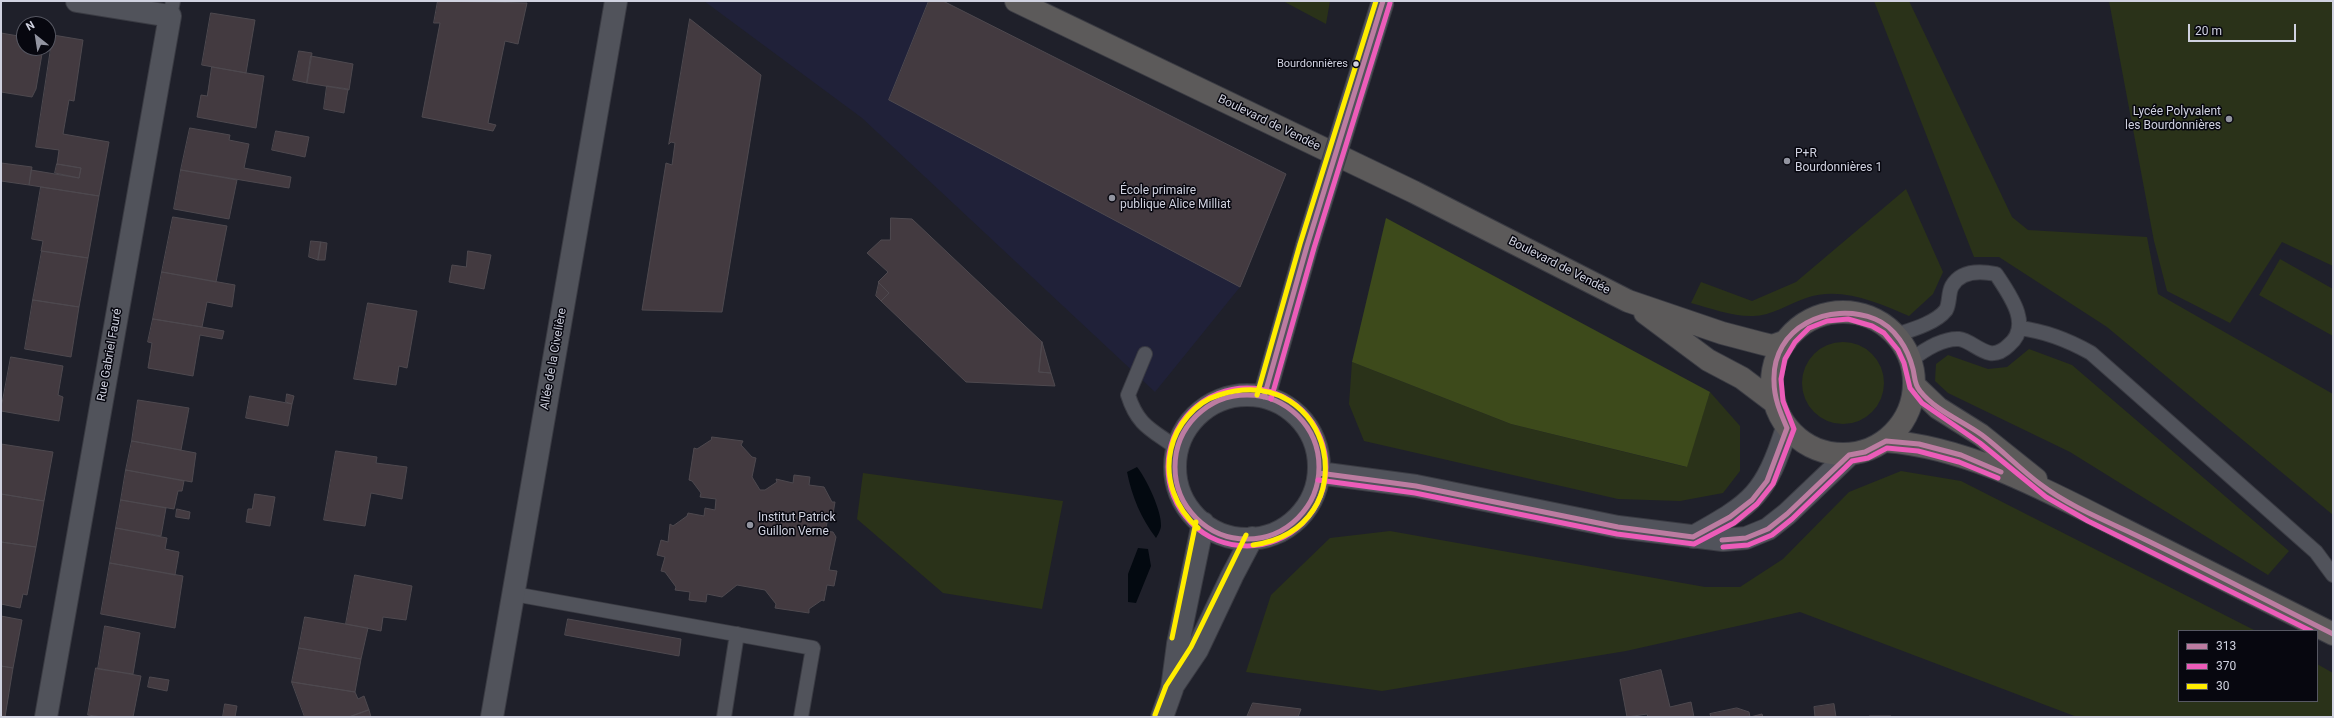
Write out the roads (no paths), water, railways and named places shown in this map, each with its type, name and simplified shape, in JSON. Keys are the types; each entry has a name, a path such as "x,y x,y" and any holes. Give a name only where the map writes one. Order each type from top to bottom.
{"main road":[{"name":"Boulevard de Vendée","path":"1016,1 1414,192 1628,301 1722,333 1760,343 1772,346 1786,341"},
{"name":"Boulevard de Vendée","path":"1628,301 1708,360 1742,378 1774,403"},
{"path":"1839,312 1852,312 1876,319 1896,335 1911,360 1915,386 1911,406 1904,422 1886,441 1865,452 1849,455 1831,454 1814,449 1799,440 1787,428 1774,403 1772,387 1773,371 1777,356 1793,332 1814,318 1839,312"},
{"path":"1915,386 1938,408 1982,435 2057,496"},
{"path":"1886,441 1919,444 1961,455 2057,496 2333,634"}],"street":[{"name":"Rue Gabriel Fauré","path":"46,717 171,8 147,12 77,1"},
{"name":"Allée de la Civelière","path":"492,717 616,1"},
{"path":"1264,397 1307,246 1383,1"},
{"path":"1235,396 1264,397 1288,408 1308,427 1317,447 1319,473 1313,496 1300,516 1276,533 1252,538 1242,538 1221,534 1203,523 1192,512 1179,490 1176,464 1178,449 1189,426 1209,406 1235,396"},
{"path":"1693,537 1730,516 1752,500 1767,481 1787,428"},
{"path":"1319,473 1416,486 1618,527 1722,540 1746,538 1768,529 1787,514 1849,455"},
{"path":"1162,717 1172,689 1178,644 1203,523"},
{"path":"1172,689 1197,650 1232,576 1252,538"}],"lane":[{"path":"1896,335 1936,318 1946,310 1952,286 1962,276 1979,270 1996,274 2011,296 2019,316 2019,328 2015,341 2003,351 1991,353 1960,339 1941,342 1922,351 1911,360"},
{"path":"2019,328 2036,330 2071,341 2091,353 2316,552 2333,575"},
{"path":"1145,354 1128,395 1133,412 1147,429 1178,449"},
{"path":"514,594 813,648 801,717"},
{"path":"724,717 737,634"}],"place":[{"name":"Bourdonnières","path":"1356,64"},
{"name":"Lycée Polyvalent les Bourdonnières","path":"2229,119"},
{"name":"P+R Bourdonnières 1","path":"1787,161"},
{"name":"École primaire publique Alice Milliat","path":"1112,198"},
{"name":"Institut Patrick Guillon Verne","path":"750,525"}]}
